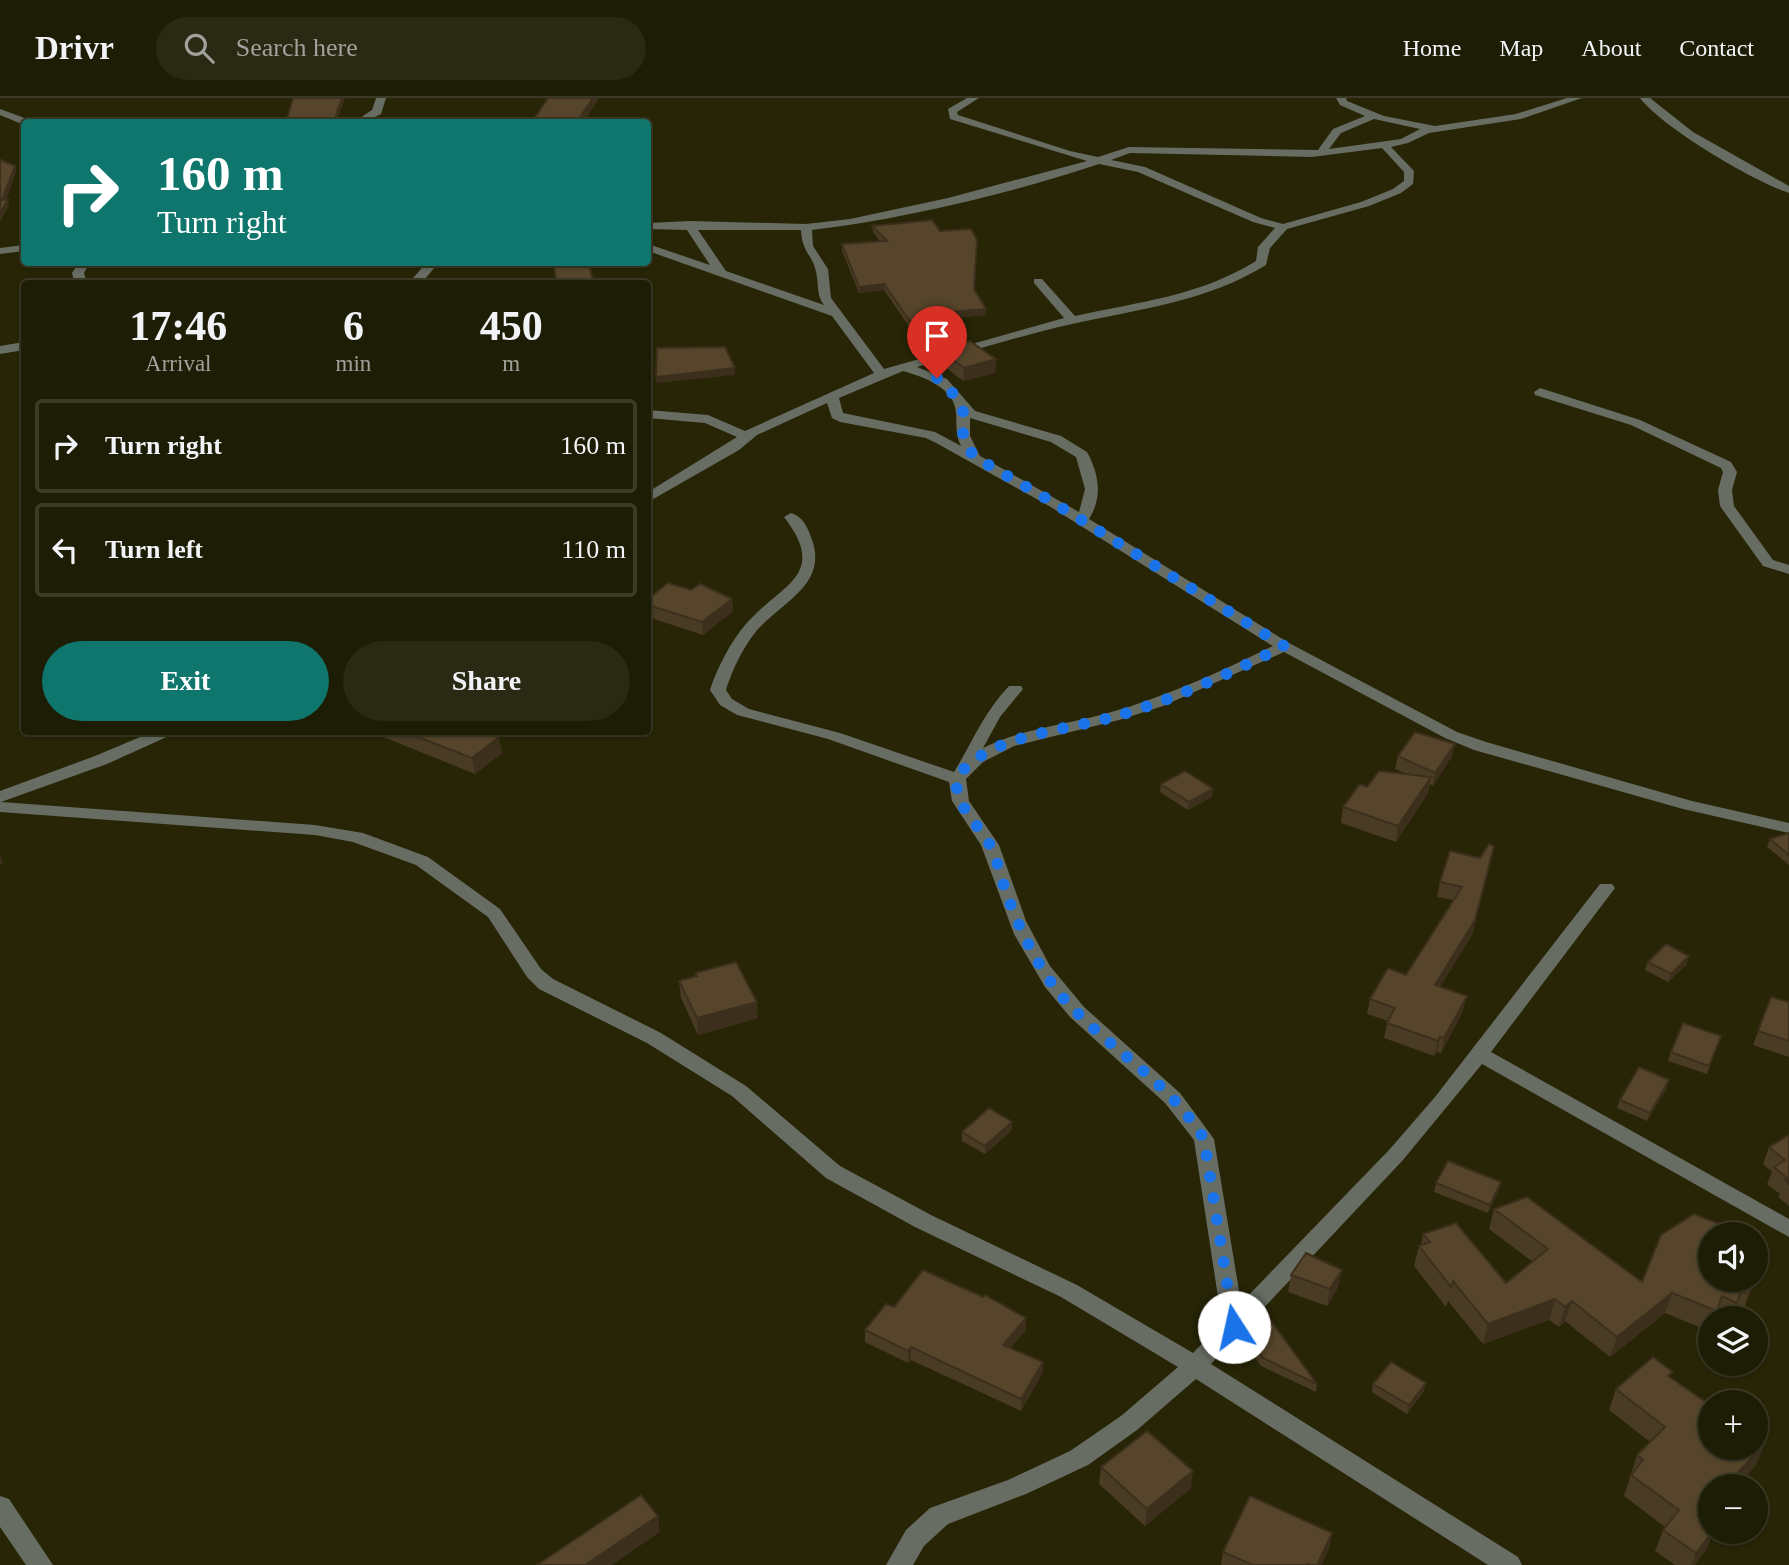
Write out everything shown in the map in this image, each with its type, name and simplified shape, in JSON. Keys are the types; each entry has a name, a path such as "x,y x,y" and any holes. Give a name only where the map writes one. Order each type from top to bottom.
{"street":[{"path":"364,119 377,112 381,98"},
{"path":"974,98 952,111 954,117 1068,154 1100,159 1152,173 1258,220 1283,227"},
{"path":"1341,98 1343,103 1373,117 1435,129"},
{"path":"651,226 690,224 806,227 899,213 1144,149 1282,156 1321,153 1384,145 1435,129 1517,117 1577,98"},
{"path":"1645,98 1656,110 1696,138 1789,190"},
{"path":"0,112 21,120"},
{"path":"1321,153 1338,131 1373,117"},
{"path":"651,496 734,447 745,436 881,374 1072,320 1198,294 1228,283 1262,263 1264,247 1283,227 1365,204 1397,191 1409,181 1409,171 1384,145"},
{"path":"690,224 695,237 722,274"},
{"path":"806,227 807,246 819,262 825,298 881,374"},
{"path":"0,251 21,248"},
{"path":"651,248 835,313"},
{"path":"418,280 431,266"},
{"path":"1038,281 1072,320"},
{"path":"0,350 21,346"},
{"path":"904,368 937,378 951,391 963,410 963,436 973,456"},
{"path":"1539,392 1605,410 1673,437 1726,465 1730,472 1725,489 1727,506 1768,563 1789,570"},
{"path":"832,396 837,415 845,419 930,435 973,456 1284,646 1451,735 1480,746 1689,805 1789,828"},
{"path":"963,410 986,420 1056,439 1082,455 1093,489 1091,506 1080,521"},
{"path":"651,414 708,419 745,436"},
{"path":"791,517 800,526 811,554 808,566 788,596 752,626 722,677 718,690 726,702 743,712 834,736 956,779"},
{"path":"1234,1327 1204,1139 1189,1114 1168,1092 1060,993 1015,917 990,846 955,792 956,779 970,764 1003,745 1115,716 1219,680 1284,646"},
{"path":"970,764 984,728 1015,688"},
{"path":"0,797 101,760 158,735"},
{"path":"0,807 315,830 357,837 422,861 494,913 534,973 546,984 654,1038 739,1091 833,1172 923,1221 1069,1292 1195,1366 1509,1565"},
{"path":"899,1565 915,1538 939,1516 1017,1487 1079,1458 1129,1423 1195,1366 1396,1156 1606,888"},
{"path":"1478,1053 1789,1229"},
{"path":"0,1507 40,1565"}],"building":[{"path":"293,98 342,98 335,118 287,119"},
{"path":"548,98 593,98 579,119 534,119"},
{"path":"1,160 15,166 2,200 8,199 0,214 0,162"},
{"path":"932,220 940,231 971,229 977,240 974,289 986,309 924,314 958,339 928,347 884,284 859,287 842,244 887,241 872,226"},
{"path":"554,266 590,266 593,280 556,280"},
{"path":"970,341 996,359 964,368 940,350"},
{"path":"725,347 735,368 656,377 657,348"},
{"path":"668,583 691,590 700,584 732,599 702,622 651,606 651,597"},
{"path":"1415,732 1455,744 1435,773 1398,756"},
{"path":"413,735 499,737 472,758"},
{"path":"1185,771 1213,789 1189,802 1161,784"},
{"path":"1379,771 1431,777 1398,826 1343,807 1360,784 1367,787"},
{"path":"1789,833 1789,855 1770,839"},
{"path":"1489,844 1494,846 1475,920 1435,985 1467,996 1444,1038 1440,1037 1438,1041 1387,1023 1395,1008 1370,999 1388,968 1406,975 1462,887 1440,882 1450,851 1480,858"},
{"path":"1666,944 1689,956 1671,974 1648,962"},
{"path":"736,962 757,1002 697,1018 679,981 697,976 695,973"},
{"path":"1771,997 1789,1002 1789,1041 1758,1031"},
{"path":"1683,1023 1721,1036 1709,1066 1671,1052"},
{"path":"1639,1067 1669,1080 1650,1113 1620,1100"},
{"path":"989,1108 1012,1122 985,1146 962,1132"},
{"path":"1789,1135 1789,1184 1785,1180 1788,1179 1774,1167 1785,1160 1769,1147"},
{"path":"1448,1161 1501,1182 1490,1205 1436,1183"},
{"path":"1527,1197 1642,1282 1661,1235 1694,1214 1715,1222 1698,1222 1698,1292 1741,1292 1737,1303 1722,1296 1719,1306 1704,1306 1672,1293 1617,1337 1572,1301 1565,1307 1555,1299 1488,1324 1453,1281 1451,1287 1419,1246 1430,1242 1423,1234 1456,1223 1506,1283 1548,1249 1494,1209"},
{"path":"1306,1253 1342,1270 1330,1289 1291,1275"},
{"path":"923,1270 983,1297 985,1295 1026,1318 1003,1345 1043,1362 1021,1399 911,1347 908,1351 865,1330 886,1304 894,1307"},
{"path":"1266,1314 1317,1384 1263,1358 1241,1328 1249,1320"},
{"path":"1653,1357 1673,1372 1668,1376 1698,1397 1698,1460 1750,1460 1736,1474 1698,1474 1698,1544 1703,1544 1696,1553 1663,1530 1679,1510 1631,1475 1643,1460 1637,1455 1665,1427 1616,1389"},
{"path":"1391,1362 1426,1383 1409,1405 1373,1384"},
{"path":"1147,1431 1193,1471 1147,1509 1101,1467"},
{"path":"641,1495 658,1516 585,1565 537,1565"},
{"path":"1250,1496 1332,1533 1317,1565 1253,1565 1223,1552"}],"route":[{"path":"937,378 951,391 963,410 963,436 973,456 1030,492 1054,503 1095,531 1284,646 1219,680 1115,716 1003,745 976,758 964,769 956,779 955,792 990,846 1015,917 1060,993 1168,1092 1189,1114 1204,1139 1234,1327"}]}
